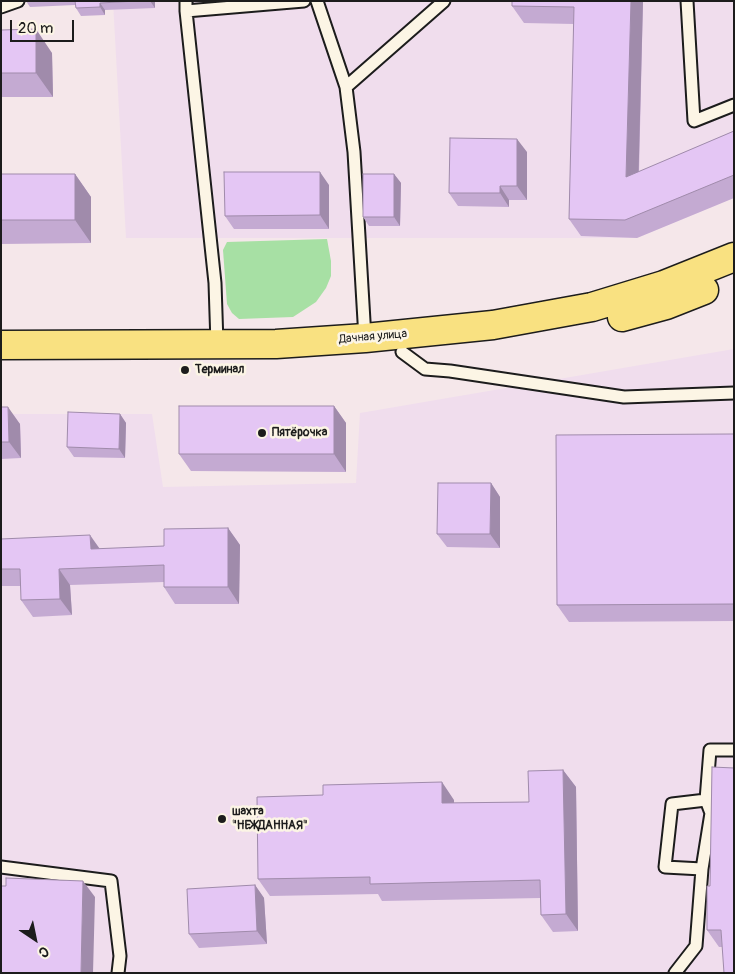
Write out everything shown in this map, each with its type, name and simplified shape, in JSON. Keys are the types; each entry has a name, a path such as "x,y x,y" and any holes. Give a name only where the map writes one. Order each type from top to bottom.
{"main road":[{"name":"Дачная улица","path":"365,347 592,307 664,286 734,257"},
{"name":"Дачная улица","path":"1,362 73,354 218,353 276,344 365,347 402,352 495,342 596,324 666,305 734,278"},
{"name":"Дачная улица","path":"1,345 73,354"}],"lane":[{"path":"1,7 18,1"},
{"path":"218,353 215,282 186,6 304,1"},
{"path":"317,1 346,87 354,152 365,347"},
{"path":"346,87 444,1"},
{"path":"687,1 694,121 734,105"},
{"path":"402,352 425,369 450,371 624,397 734,393"},
{"path":"674,973 696,946 702,869 711,813 706,800 710,750 734,750"},
{"path":"702,869 665,867 672,804 706,800"},
{"path":"1,867 111,881 120,956 118,973"}],"shaded area":[{"path":"113,1 734,1 734,198 637,238 126,238"},
{"path":"734,349 734,973 1,973 1,414 152,414 163,487 356,483 360,413"}],"green space":[{"path":"327,239 331,261 331,276 326,288 316,302 293,317 239,319 232,313 227,304 223,250 227,242"}],"building":[{"path":"75,1 137,1 100,3 100,7 76,8"},
{"path":"512,1 631,1 626,177 734,131 734,175 625,220 569,219 574,7 512,6"},
{"path":"36,29 36,73 1,73 1,30"},
{"path":"450,138 517,139 517,186 500,186 500,193 449,193"},
{"path":"224,172 320,172 320,215 225,216"},
{"path":"1,174 75,174 75,220 1,220"},
{"path":"363,174 394,174 394,217 363,217"},
{"path":"179,406 334,406 334,454 179,454"},
{"path":"1,407 8,407 9,442 1,442"},
{"path":"68,412 120,414 119,449 67,447"},
{"path":"734,434 734,604 557,605 556,435"},
{"path":"438,483 491,483 490,534 437,534"},
{"path":"228,528 228,587 164,587 164,565 59,569 60,599 21,600 20,569 1,569 1,539 90,535 91,549 164,546 164,529"},
{"path":"712,767 734,768 734,973 724,973 721,930 707,930 707,886 710,886"},
{"path":"563,770 566,914 541,915 540,880 370,884 370,877 258,879 257,797 323,795 323,785 442,782 442,803 529,802 528,771"},
{"path":"6,878 83,881 81,973 1,973 1,886 6,886"},
{"path":"255,885 257,931 189,934 187,889"}],"place":[{"name":"Терминал","path":"185,370"},
{"name":"Пятёрочка","path":"262,433"},
{"name":"шахта \"НЕЖДАННАЯ\"","path":"222,819"}]}
